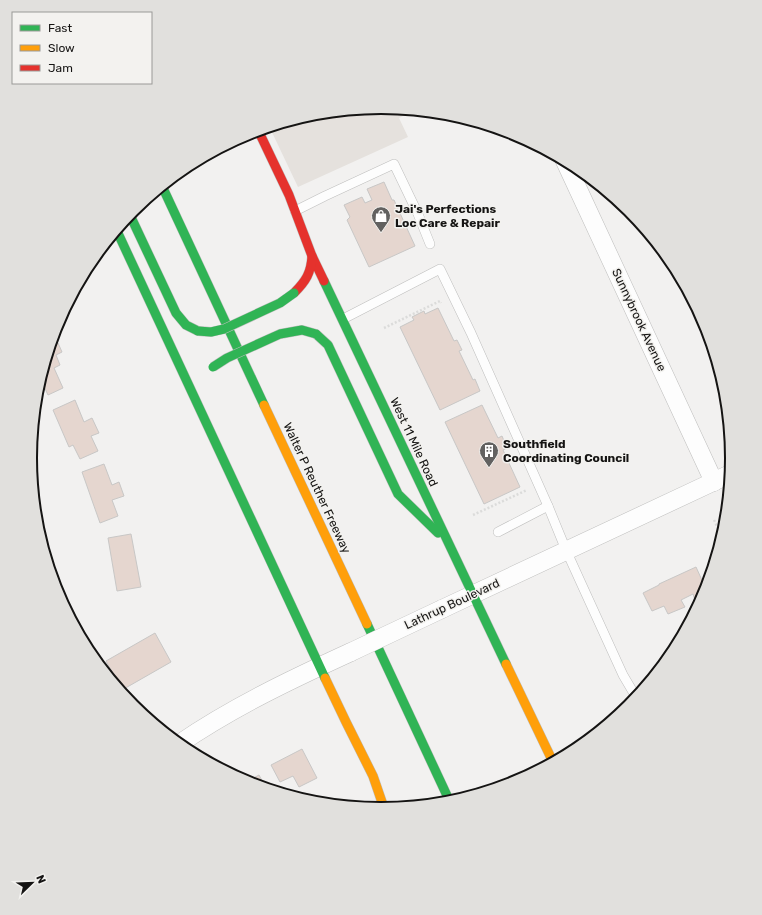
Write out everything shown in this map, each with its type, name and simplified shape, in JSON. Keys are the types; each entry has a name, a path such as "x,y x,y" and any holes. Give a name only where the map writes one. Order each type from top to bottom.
{"main road":[{"name":"West 11 Mile Road","path":"261,136 289,195 312,256 550,756"},
{"name":"Walter P Reuther Freeway","path":"164,191 447,795"},
{"path":"132,220 176,313 186,325 198,332 211,332 224,329 280,303 294,293 303,283 310,272 312,256"},
{"path":"119,235 373,776 382,802"},
{"path":"211,370 227,358 280,334 302,330 316,334 328,345 398,494 449,544"},
{"path":"197,403 200,386"}],"street":[{"name":"Sunnybrook Avenue","path":"569,169 714,482"},
{"name":"Lathrup Boulevard","path":"185,740 204,727 251,700 320,666 724,477"}],"lane":[{"path":"295,211 394,164 418,214 430,244"},
{"path":"343,320 440,269 471,333 566,550 623,675 633,692"},
{"path":"498,532 548,506"}],"path":[{"path":"384,328 440,301 443,307"},
{"path":"473,515 527,490"},
{"path":"714,520 717,527"}],"shaded area":[{"path":"359,114 406,114 399,118 408,137 298,187 272,131 292,125 336,116"}],"building":[{"name":"Jai's Perfections Loc Care & Repair","path":"384,182 415,246 369,267 347,220 350,217 344,205 362,197 365,203 372,200 367,189"},
{"path":"438,308 454,341 457,340 462,350 459,351 480,391 440,410 400,327 414,320 412,317 424,311 425,314"},
{"path":"58,343 62,352 56,355 60,365 54,368 63,388 48,395 45,388 56,344"},
{"path":"75,400 84,422 92,418 99,433 91,436 98,451 80,459 73,445 69,447 53,410"},
{"name":"Southfield Coordinating Council","path":"482,405 498,438 502,436 507,448 503,450 520,487 484,504 445,422"},
{"path":"104,464 112,485 119,482 124,496 112,500 118,516 100,523 82,472"},
{"path":"131,534 141,587 117,591 108,538"},
{"path":"696,567 702,581 695,599 693,594 681,600 685,607 668,614 664,606 652,611 643,593"},
{"path":"155,633 171,662 126,688 112,672 106,661"},
{"path":"302,749 317,778 299,787 293,776 280,782 271,765"},
{"path":"259,775 262,780 255,777"}],"traffic: fast":[{"path":"164,191 264,405"},
{"path":"132,220 176,313 186,325 198,331"},
{"path":"119,235 325,678"},
{"path":"324,281 506,664"},
{"path":"198,331 211,332 224,329 280,303 294,293"},
{"path":"213,367 227,358 280,334 302,330 316,334"},
{"path":"316,334 328,345 398,494 438,533"},
{"path":"367,624 447,795"}],"traffic: slow":[{"path":"264,405 367,624"},
{"path":"506,664 550,756"},
{"path":"325,678 373,776 382,802"}],"traffic: jam":[{"path":"261,136 289,195 312,256 324,281"},
{"path":"294,293 302,285 307,276 312,256"}],"place":[{"name":"Jai's Perfections Loc Care & Repair","path":"381,233"},
{"name":"Southfield Coordinating Council","path":"489,468"}]}
